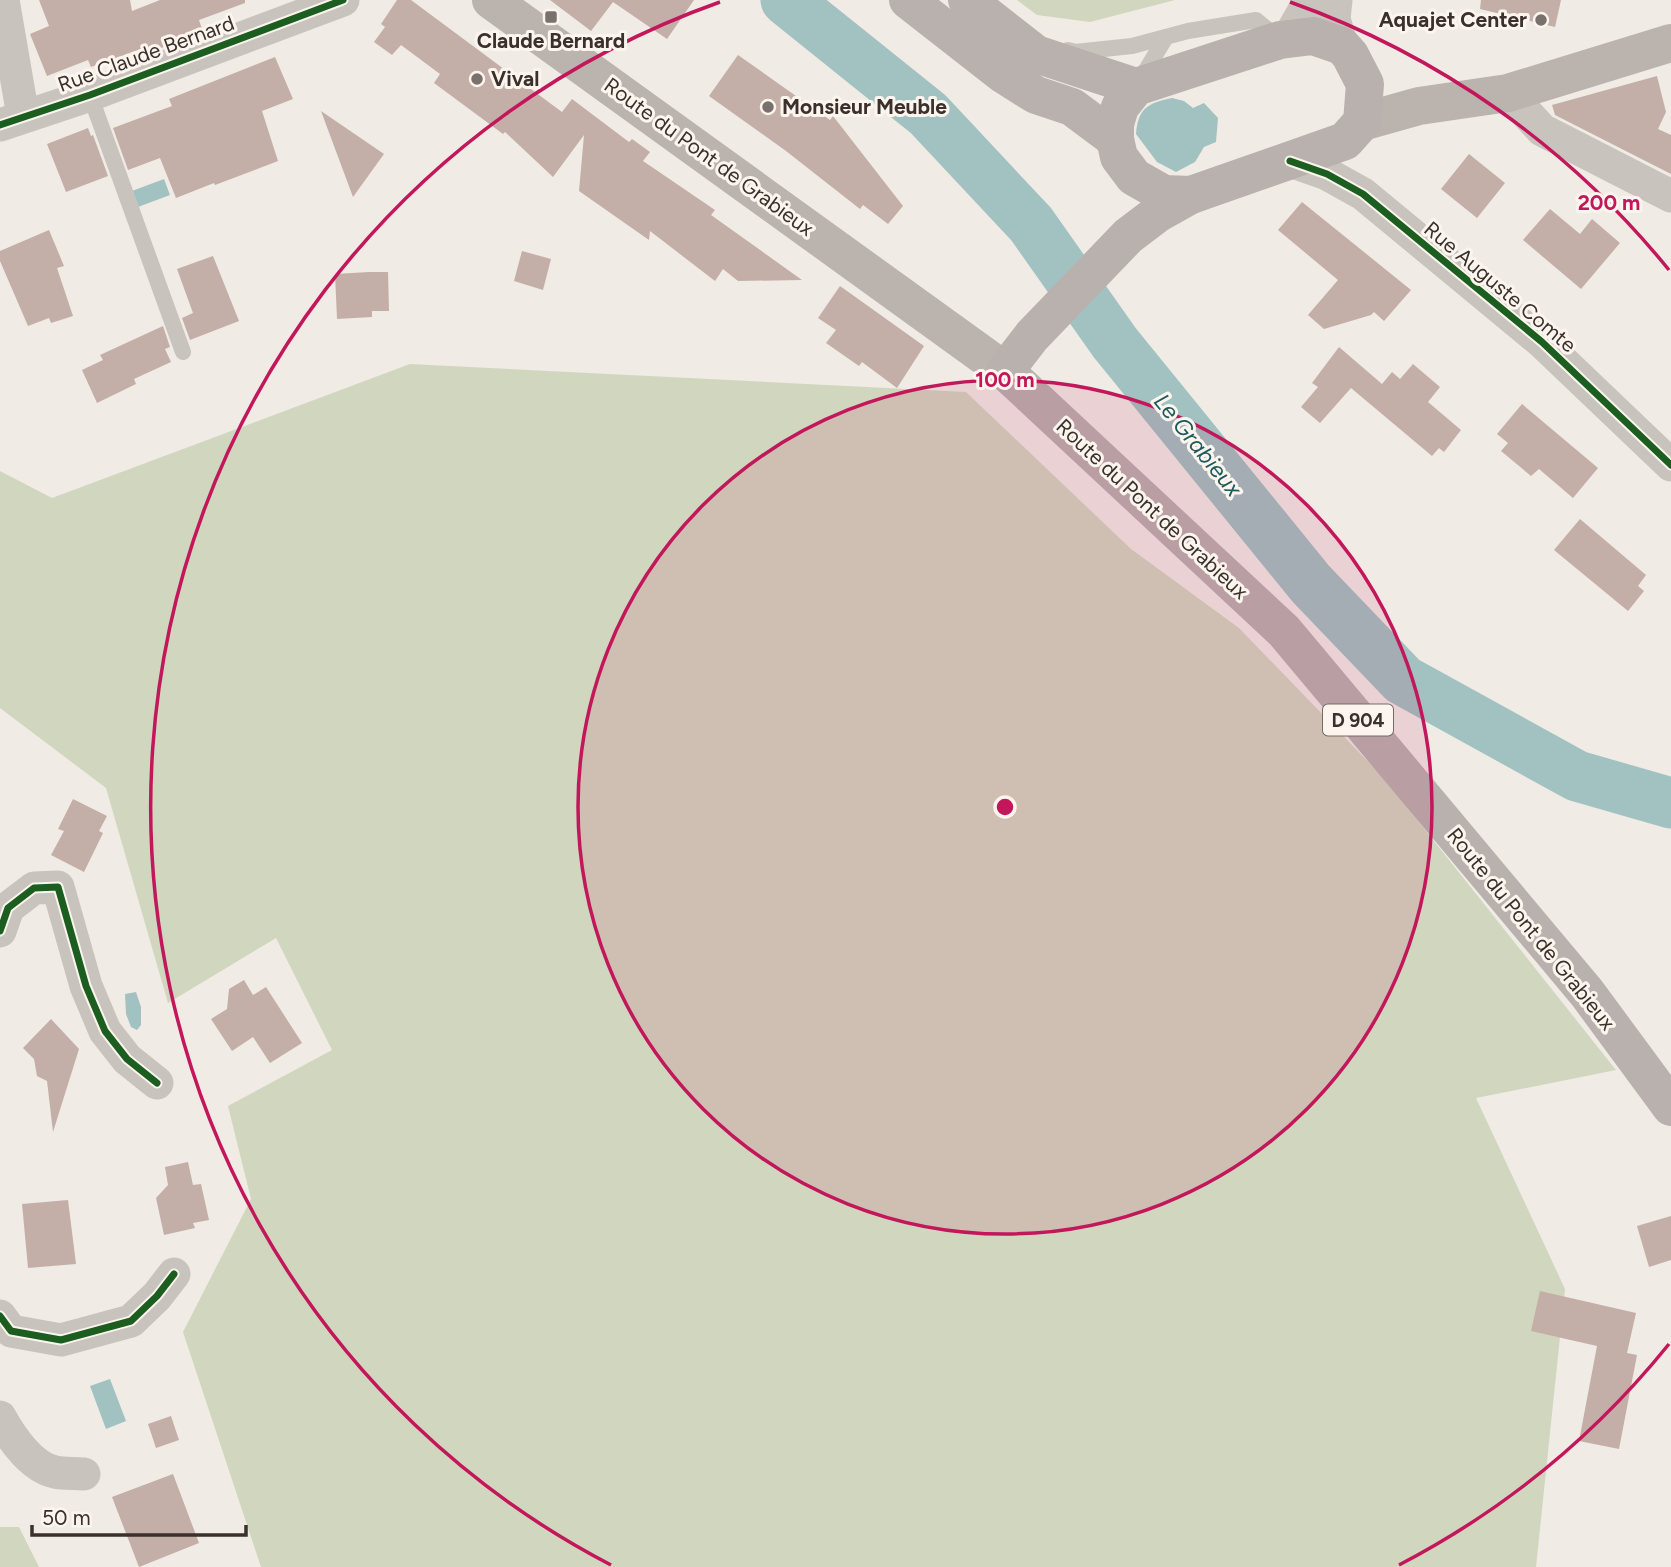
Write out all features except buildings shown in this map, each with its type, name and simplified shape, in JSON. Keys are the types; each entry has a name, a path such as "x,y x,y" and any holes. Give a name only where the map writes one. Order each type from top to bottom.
{"main road":[{"name":"Route du Pont de Grabieux","path":"491,0 1005,372 1284,631 1587,993 1671,1107"},
{"path":"908,0 1004,75 1036,95 1072,107 1115,139"},
{"path":"967,0 1037,54 1136,87"},
{"path":"1191,195 1164,194 1134,177 1119,157 1115,124 1120,107 1136,87 1285,38 1313,36 1342,46 1350,55 1365,84 1419,106"},
{"path":"1005,372 1032,336 1128,236 1157,214 1191,195 1290,161 1353,131 1419,106 1508,93 1671,43"},
{"path":"1353,131 1365,84"},
{"path":"1128,236 1134,177"}],"street":[{"path":"3,0 12,121"},
{"name":"Rue Claude Bernard","path":"12,121 90,95 343,0"},
{"path":"1285,38 1310,0"},
{"path":"1336,0 1334,19 1342,46"},
{"path":"1508,93 1542,130 1671,196"},
{"name":"Rue Auguste Comte","path":"1353,131 1350,167 1363,194"},
{"name":"Rue Auguste Comte","path":"1290,161 1327,174 1363,194 1542,342 1671,465"},
{"path":"0,931 8,908 34,888 58,887 86,986 105,1031 127,1059 157,1083"},
{"path":"0,1316 11,1331 61,1340 131,1321 157,1296 174,1274"},
{"path":"0,1417 10,1436 28,1456 53,1472 83,1474"}],"lane":[{"path":"1020,41 1075,52 1132,46 1188,30 1256,20 1285,38"},
{"path":"1136,87 1166,37"},
{"path":"90,95 183,352"}],"green space":[{"path":"1017,0 1175,0 1090,22 1037,15"},
{"path":"410,364 966,392 1131,549 1239,628 1383,777 1616,1070 1476,1098 1565,1289 1536,1567 261,1567 183,1332 251,1199 228,1106 332,1050 276,938 168,1003 106,788 0,708 0,471 52,498"},
{"path":"0,1527 19,1527 39,1567 0,1567"}],"water":[{"path":"1172,98 1184,101 1193,108 1204,103 1218,118 1216,142 1204,147 1195,162 1176,172 1157,162 1136,134 1145,108"},
{"path":"164,179 170,195 138,207 132,191"},
{"path":"136,992 141,1007 141,1025 137,1030 131,1027 126,1014 125,994"},
{"path":"110,1379 126,1421 106,1429 90,1386"}],"waterway":[{"name":"Le Grabieux","path":"786,0 928,114 1031,224 1115,343 1311,584 1403,680 1577,776 1671,803"}],"cycle path":[{"path":"0,125 90,95 343,0"},
{"path":"1290,161 1327,174 1363,194 1542,342 1671,465"},
{"path":"0,931 8,908 34,888 58,887 86,986 105,1031 127,1059 157,1083"},
{"path":"0,1316 11,1331 61,1340 131,1321 157,1296 174,1274"}],"place":[{"name":"Claude Bernard","path":"551,17"},
{"name":"Aquajet Center","path":"1541,20"},
{"name":"Vival","path":"477,79"},
{"name":"Monsieur Meuble","path":"768,107"}]}
